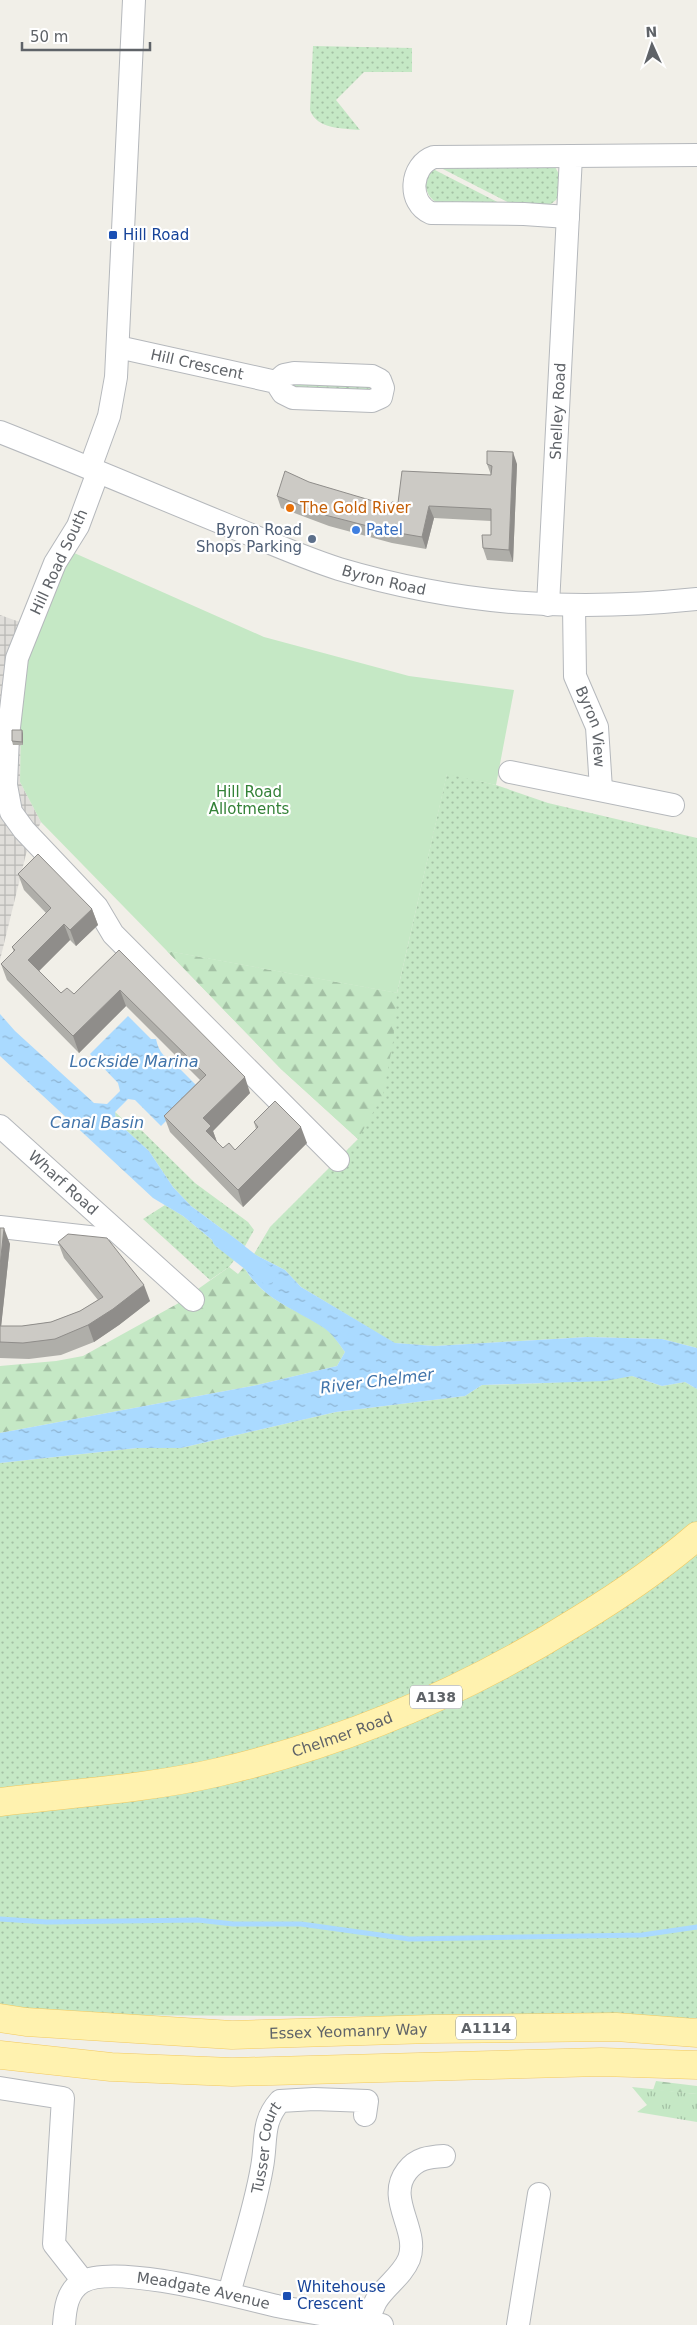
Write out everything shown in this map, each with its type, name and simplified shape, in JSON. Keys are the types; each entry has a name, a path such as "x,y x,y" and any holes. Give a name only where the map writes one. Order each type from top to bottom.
{"main road":[{"name":"Chelmer Road","path":"0,1802 143,1786 218,1772 299,1750 355,1732 458,1688 535,1648 616,1597 697,1536"},
{"name":"Essex Yeomanry Way","path":"0,2018 26,2022 232,2035 432,2029 606,2027 697,2033"},
{"path":"0,2055 111,2067 232,2072 601,2062 697,2065"}],"street":[{"path":"94,470 109,416 116,377 134,0"},
{"path":"568,217 524,214 431,213 423,210 418,204 415,184 419,166 424,161 434,157 697,155"},
{"name":"Shelley Road","path":"548,605 572,156"},
{"name":"Hill Crescent","path":"118,347 276,382"},
{"name":"Byron Road","path":"0,432 337,568 427,590 509,603 574,606 603,606 697,599"},
{"name":"Hill Road South","path":"94,470 78,526 55,563 17,658 8,736 6,785 11,812 42,850 97,907 113,934 338,1160"},
{"name":"Byron View","path":"574,606 575,676 597,727 601,789"},
{"name":"Byron View","path":"510,772 673,805"},
{"name":"Wharf Road","path":"0,1126 193,1300"},
{"name":"Wharf Road","path":"0,1227 126,1241"},
{"path":"0,2088 63,2098 54,2244 83,2281 74,2288 67,2299 64,2325"},
{"name":"Tusser Court","path":"229,2294 263,2166 264,2140 271,2112 280,2101 347,2100 367,2101 365,2115"},
{"path":"374,2323 377,2300 401,2272 410,2258 408,2228 399,2196 401,2178 412,2164 425,2158 444,2156"},
{"path":"518,2325 539,2194"},
{"name":"Meadgate Avenue","path":"83,2281 111,2277 158,2280 278,2306 374,2323"}],"shaded area":[{"path":"0,615 37,628 21,719 20,782 41,822 26,854 0,960"}],"green space":[{"path":"313,46 412,48 412,72 364,72 336,100 360,130 331,127 324,125 313,117 310,110"},
{"path":"554,165 560,176 556,200 547,207 521,209 437,166"},
{"path":"433,169 511,209 440,204 436,202 428,194 425,179"},
{"path":"288,380 371,381 375,392 296,393"},
{"name":"Hill Road Allotments","path":"72,552 264,637 409,676 514,690 496,785 447,774 397,993 167,951 41,822 20,782 21,719 28,661 37,628"},
{"path":"447,773 496,785 548,803 697,838 697,1348 662,1339 587,1337 435,1346 394,1343 301,1287 285,1270 254,1254 270,1227 358,1139 281,1069 167,951 397,993"},
{"path":"167,951 397,993 393,1042 383,1095 358,1139 281,1069"},
{"path":"115,1112 125,1121 129,1118 195,1183 248,1222 254,1230 245,1246 191,1206 173,1187 149,1151 116,1121"},
{"path":"165,1205 183,1216 235,1259 229,1267 210,1280 143,1219"},
{"path":"229,1267 238,1274 244,1267 260,1288 270,1296 328,1330 345,1352 337,1366 257,1385 0,1433 0,1366 56,1361 83,1356 177,1304"},
{"path":"632,1376 662,1386 685,1382 697,1389 697,2018 80,2015 0,2005 0,1463 137,1448 181,1448 336,1412 465,1396 482,1385 548,1383"},
{"path":"656,2081 697,2086 697,2094 653,2090"},
{"path":"632,2087 697,2094 697,2122 637,2112 647,2105"}],"water":[{"path":"0,1014 15,1031 94,1103 107,1104 120,1091 118,1083 90,1054 128,1016 151,1039 156,1039 163,1055 178,1062 178,1067 199,1088 161,1126 135,1100 128,1099 115,1112 116,1121 149,1151 173,1187 191,1206 245,1246 235,1259 183,1216 153,1198 0,1056"},
{"name":"River Chelmer","path":"254,1254 285,1270 301,1287 395,1343 435,1346 587,1337 662,1339 697,1348 697,1389 685,1382 662,1386 632,1376 605,1381 482,1385 465,1396 336,1412 181,1448 137,1448 0,1463 0,1433 257,1385 337,1366 345,1352 330,1333 270,1296 252,1278 244,1267"}],"building":[{"path":"487,451 513,452 509,550 483,548 482,535 491,535 491,509 429,506 422,537 387,531 325,515 277,496 285,471 309,482 390,506 392,502 398,503 402,471 491,475 492,466 487,464"},
{"path":"12,730 22,730 22,742 12,741"},
{"path":"38,854 92,909 70,930 64,924 28,960 61,993 67,988 74,994 119,950 245,1077 203,1118 211,1126 206,1131 223,1148 229,1143 235,1150 258,1127 254,1122 275,1101 301,1127 238,1190 164,1116 206,1075 120,990 73,1036 1,964 15,950 12,947 51,908 18,874"},
{"path":"0,1228 4,1228 0,1266"},
{"path":"68,1234 107,1238 144,1285 113,1309 88,1325 55,1339 23,1343 0,1342 0,1326 22,1326 51,1322 80,1311 103,1297 58,1242"}],"waterway":[{"path":"221,1239 267,1275"},
{"path":"0,1919 47,1922 198,1920 233,1924 301,1924 409,1939 642,1935 697,1927"}],"place":[{"name":"Hill Road","path":"113,235"},
{"name":"The Gold River","path":"290,508"},
{"name":"Patel","path":"356,530"},
{"name":"Byron Road Shops Parking","path":"312,539"},
{"name":"Whitehouse Crescent","path":"287,2296"}],"water label":[{"name":"Lockside Marina","path":"134,1061"},
{"name":"Canal Basin","path":"97,1122"}]}
